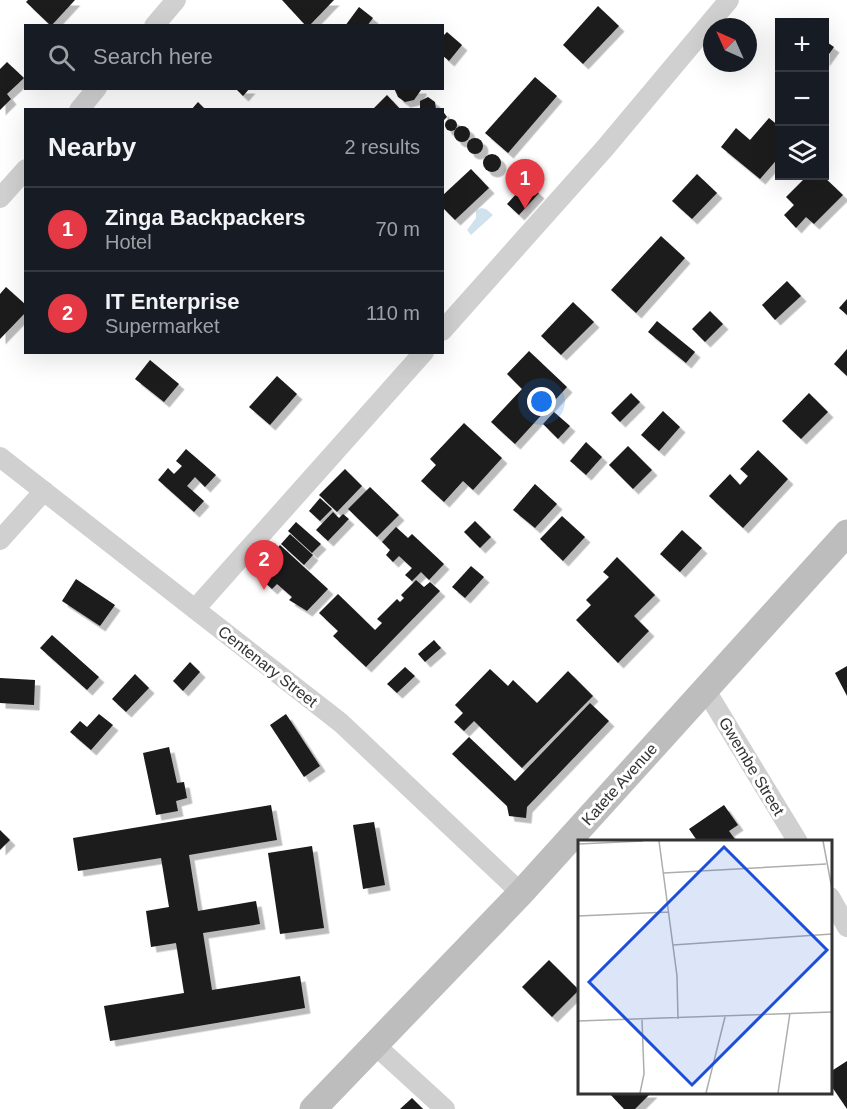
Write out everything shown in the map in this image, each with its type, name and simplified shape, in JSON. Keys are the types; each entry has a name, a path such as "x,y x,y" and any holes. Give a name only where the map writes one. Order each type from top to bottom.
{"street":[{"path":"156,24 176,0"},
{"path":"444,329 613,139 729,0"},
{"path":"81,108 96,90"},
{"path":"0,198 24,171"},
{"path":"195,609 422,354"},
{"name":"Centenary Street","path":"0,457 341,723 521,893"},
{"path":"0,540 44,492"},
{"name":"Katete Avenue","path":"314,1109 521,893 847,533"},
{"name":"Gwembe Street","path":"705,689 797,840"},
{"path":"832,899 847,927"},
{"path":"375,1045 445,1109"}],"water":[{"path":"481,208 493,215 471,235 467,230 476,218 476,211"}],"building":[{"path":"28,0 75,0 53,24 49,24 26,2"},
{"path":"282,0 334,0 311,24 304,24"},
{"path":"598,6 619,26 583,64 563,45"},
{"path":"359,7 373,18 368,24 346,24"},
{"path":"447,32 462,45 449,61 444,57 444,35"},
{"path":"829,44 834,47 829,54"},
{"path":"7,62 24,78 7,94 11,99 0,110 0,69"},
{"path":"535,77 557,96 508,153 485,133"},
{"path":"237,90 248,90 243,96"},
{"path":"395,90 421,90 414,100 405,102 398,97"},
{"path":"387,95 399,108 374,108"},
{"path":"428,97 435,102 436,108 420,108 420,101"},
{"path":"198,102 204,108 193,108"},
{"path":"769,118 775,123 775,162 760,179 721,147 736,128 750,140"},
{"path":"453,119 457,125 453,131 449,131 445,123"},
{"path":"459,126 465,126 470,134 468,140 459,142 454,137 454,131"},
{"path":"472,138 478,138 483,146 481,152 472,154 467,149 467,143"},
{"path":"492,154 498,157 501,163 498,169 492,172 486,169 483,163 486,157"},
{"path":"471,169 489,188 455,220 444,209 444,194"},
{"path":"697,174 717,193 692,219 672,201"},
{"path":"519,175 539,193 519,215 507,204 518,192 510,185"},
{"path":"803,180 827,180 843,195 814,224 806,217 796,228 784,215 794,205 786,197"},
{"path":"661,236 685,258 636,313 611,290"},
{"path":"787,281 801,296 775,320 762,305"},
{"path":"6,287 24,303 24,314 0,339 0,294"},
{"path":"847,299 847,315 839,308"},
{"path":"573,302 594,322 561,355 541,336"},
{"path":"710,311 723,324 705,342 692,329"},
{"path":"657,321 695,352 686,363 648,332"},
{"path":"847,349 847,376 834,364"},
{"path":"529,351 567,387 515,444 491,422 522,389 507,374"},
{"path":"150,360 179,384 164,402 135,379"},
{"path":"277,376 297,394 270,425 249,407"},
{"path":"631,393 640,402 620,422 611,413"},
{"path":"809,393 828,412 801,439 782,421"},
{"path":"663,411 680,427 659,451 641,435"},
{"path":"554,412 570,426 558,439 543,424"},
{"path":"464,423 502,458 473,490 463,481 444,502 421,481 436,465 430,459"},
{"path":"586,442 602,457 586,475 570,461"},
{"path":"628,446 652,470 633,489 609,465"},
{"path":"186,449 216,475 205,487 195,477 187,486 204,501 194,512 158,480 168,468 174,474 182,466 176,461"},
{"path":"758,450 788,479 743,528 709,496 730,474 740,485 748,476 740,469"},
{"path":"345,469 362,486 337,512 319,495"},
{"path":"535,484 557,504 535,528 513,510"},
{"path":"370,487 399,515 377,537 348,509"},
{"path":"320,498 332,509 320,521 309,511"},
{"path":"333,512 339,518 343,514 349,519 328,541 316,530"},
{"path":"562,516 585,537 563,561 540,539"},
{"path":"475,521 491,537 480,548 464,532"},
{"path":"296,522 321,544 312,553 288,531"},
{"path":"396,527 408,538 412,534 444,564 429,580 421,572 412,581 405,575 412,568 399,556 393,562 386,555 390,550 382,542"},
{"path":"682,530 702,548 680,572 660,554"},
{"path":"290,534 313,555 304,565 281,544"},
{"path":"280,545 328,589 307,611 289,600 292,597 277,584 272,589 264,582 270,577 260,567"},
{"path":"617,557 655,595 634,616 649,631 618,663 576,620 591,605 586,600 609,577 603,572"},
{"path":"471,566 484,577 465,598 452,587"},
{"path":"76,579 115,605 100,626 62,601"},
{"path":"416,580 424,587 430,582 440,591 366,667 333,636 338,631 319,613 338,594 375,630 382,623 377,619 397,599 400,602 404,598 401,595"},
{"path":"52,635 99,677 87,690 40,648"},
{"path":"434,640 441,648 425,662 418,654"},
{"path":"190,662 200,672 183,691 173,681"},
{"path":"847,666 847,696 835,673"},
{"path":"405,667 415,676 397,693 387,684"},
{"path":"490,669 508,686 513,680 537,703 568,671 593,696 522,768 474,721 464,731 454,722 463,713 455,705"},
{"path":"135,674 149,688 126,712 112,699"},
{"path":"0,678 35,680 34,705 0,703"},
{"path":"590,703 609,721 527,807 526,818 509,816 507,806 452,754 469,737 515,781"},
{"path":"99,714 113,725 91,750 70,732 80,721 87,727"},
{"path":"286,714 320,766 304,777 270,725"},
{"path":"169,747 177,783 184,782 187,798 176,801 178,811 156,815 143,753"},
{"path":"271,805 277,840 189,855 198,911 256,901 260,924 203,933 212,990 300,976 305,1008 110,1041 104,1006 184,993 176,943 151,947 146,911 169,907 161,858 78,871 73,838"},
{"path":"724,805 738,825 729,831 736,840 697,840 689,829"},
{"path":"374,822 385,885 363,889 353,825"},
{"path":"0,830 10,840 0,850"},
{"path":"312,846 324,928 280,934 268,853"},
{"path":"549,960 578,991 552,1017 522,987"},
{"path":"847,1061 847,1109 832,1087 832,1071"},
{"path":"610,1094 650,1094 635,1109 624,1109"},
{"path":"412,1098 423,1109 400,1109"}],"place":[{"name":"Zinga Backpackers","path":"525,209"},
{"name":"IT Enterprise","path":"264,590"}]}
